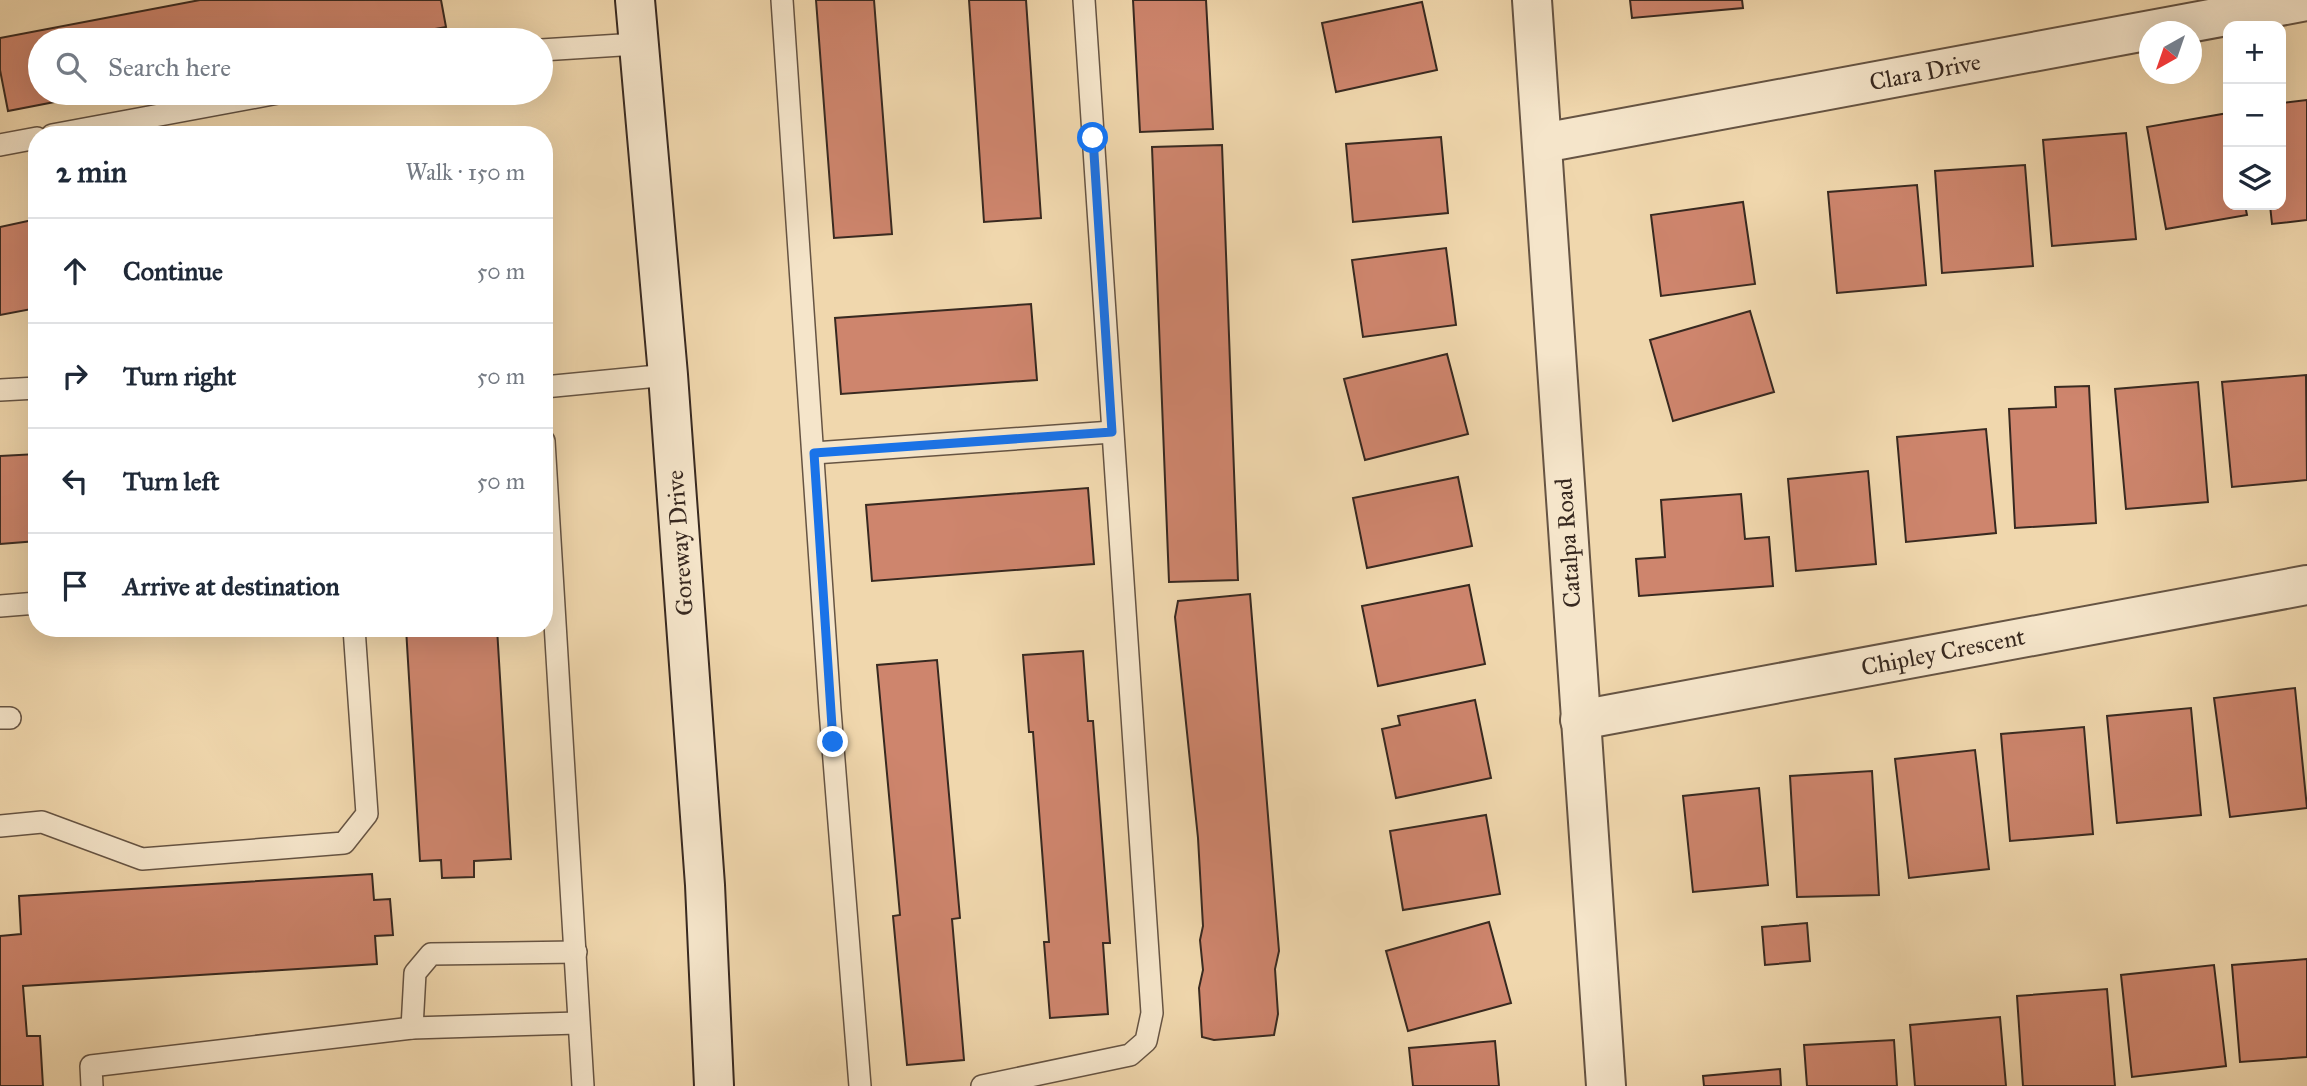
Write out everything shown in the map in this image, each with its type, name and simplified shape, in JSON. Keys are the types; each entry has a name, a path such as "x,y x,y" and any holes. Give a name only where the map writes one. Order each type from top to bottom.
{"street":[{"name":"Goreway Drive","path":"635,0 668,375 705,885 714,1086"},
{"name":"Catalpa Road","path":"1532,0 1606,1086"},
{"name":"Clara Drive","path":"1543,143 2307,1"},
{"name":"Chipley Crescent","path":"1580,720 2307,585"}],"lane":[{"path":"782,0 830,710 860,1086"},
{"path":"982,1086 1130,1055 1146,1041 1151,1027 1084,0"},
{"path":"553,49 638,44"},
{"path":"100,126 213,105"},
{"path":"0,145 28,140"},
{"path":"553,386 668,375"},
{"path":"0,390 28,388"},
{"path":"814,453 1112,432"},
{"path":"553,584 583,1086"},
{"path":"0,606 28,604"},
{"path":"0,826 42,822 142,859 344,844 367,814 355,637"},
{"path":"412,1028 415,973 431,954 576,952"},
{"path":"92,1086 91,1066 412,1028 578,1023"}],"building":[{"path":"200,0 441,0 446,27 441,28 53,28"},
{"path":"816,0 874,0 892,234 834,238"},
{"path":"969,0 1026,0 1041,218 984,222"},
{"path":"1133,0 1206,0 1213,129 1140,132"},
{"path":"1630,0 1742,0 1743,8 1632,18"},
{"path":"1422,2 1437,70 1336,92 1322,23"},
{"path":"28,33 28,105 39,105 8,111 0,70 0,38"},
{"path":"2307,100 2307,220 2272,224 2271,210 2286,210 2286,102"},
{"path":"2223,114 2223,210 2246,210 2247,215 2166,229 2147,127"},
{"path":"2126,133 2136,239 2052,246 2043,140"},
{"path":"1441,137 1448,213 1353,222 1346,144"},
{"path":"1222,145 1238,580 1169,582 1152,147"},
{"path":"2025,165 2033,266 1942,273 1935,171"},
{"path":"1917,185 1926,285 1837,293 1828,192"},
{"path":"1743,202 1755,284 1661,296 1651,215"},
{"path":"28,221 28,310 0,315 0,227"},
{"path":"1446,248 1456,325 1363,337 1352,260"},
{"path":"1031,304 1037,380 841,394 835,318"},
{"path":"1750,311 1774,392 1673,421 1650,340"},
{"path":"1447,354 1468,434 1365,460 1344,379"},
{"path":"2306,375 2307,480 2232,487 2222,382"},
{"path":"2198,382 2208,502 2126,509 2115,389"},
{"path":"2089,386 2096,523 2015,528 2009,409 2056,407 2055,387"},
{"path":"1986,429 1996,533 1906,542 1897,437"},
{"path":"28,454 28,542 0,544 0,456"},
{"path":"1868,471 1876,564 1796,571 1788,479"},
{"path":"1458,477 1472,546 1367,568 1353,498"},
{"path":"1088,488 1094,564 872,581 866,505"},
{"path":"1741,494 1745,539 1769,537 1773,586 1639,596 1636,559 1665,557 1661,500"},
{"path":"1469,585 1485,664 1378,686 1362,606"},
{"path":"1250,594 1279,951 1275,969 1278,1014 1274,1035 1214,1040 1202,1037 1199,988 1203,970 1200,940 1203,926 1198,838 1175,617 1178,601"},
{"path":"407,637 498,637 511,859 474,861 474,877 442,878 441,860 420,861"},
{"path":"1083,651 1088,721 1093,721 1110,943 1103,943 1108,1014 1050,1018 1044,942 1049,942 1033,732 1029,732 1023,655"},
{"path":"937,660 960,918 952,919 964,1060 907,1065 893,916 900,915 877,665"},
{"path":"2295,688 2307,808 2230,817 2214,698"},
{"path":"1475,700 1491,778 1396,798 1382,729 1400,725 1398,716"},
{"path":"2191,708 2201,815 2117,823 2107,716"},
{"path":"2084,727 2093,834 2010,841 2001,734"},
{"path":"1975,750 1989,869 1909,878 1895,759"},
{"path":"1872,771 1879,895 1797,897 1790,776"},
{"path":"1759,788 1768,885 1693,892 1683,796"},
{"path":"1486,815 1500,894 1403,910 1390,831"},
{"path":"372,874 374,900 390,899 393,935 375,936 377,964 23,986 27,1036 40,1036 43,1086 0,1086 0,936 21,934 19,896"},
{"path":"1489,922 1511,1003 1408,1031 1386,951"},
{"path":"1807,923 1810,961 1765,965 1762,927"},
{"path":"2307,959 2307,1057 2240,1062 2232,965"},
{"path":"2214,965 2226,1066 2132,1077 2121,975"},
{"path":"2107,989 2115,1086 2023,1086 2017,996"},
{"path":"2000,1017 2006,1086 1915,1086 1910,1025"},
{"path":"1894,1040 1897,1086 1807,1086 1804,1045"},
{"path":"1495,1041 1499,1086 1413,1086 1409,1048"},
{"path":"1780,1069 1781,1086 1704,1086 1703,1076"}],"route":[{"path":"833,742 814,453 1112,432 1093,138"}]}
